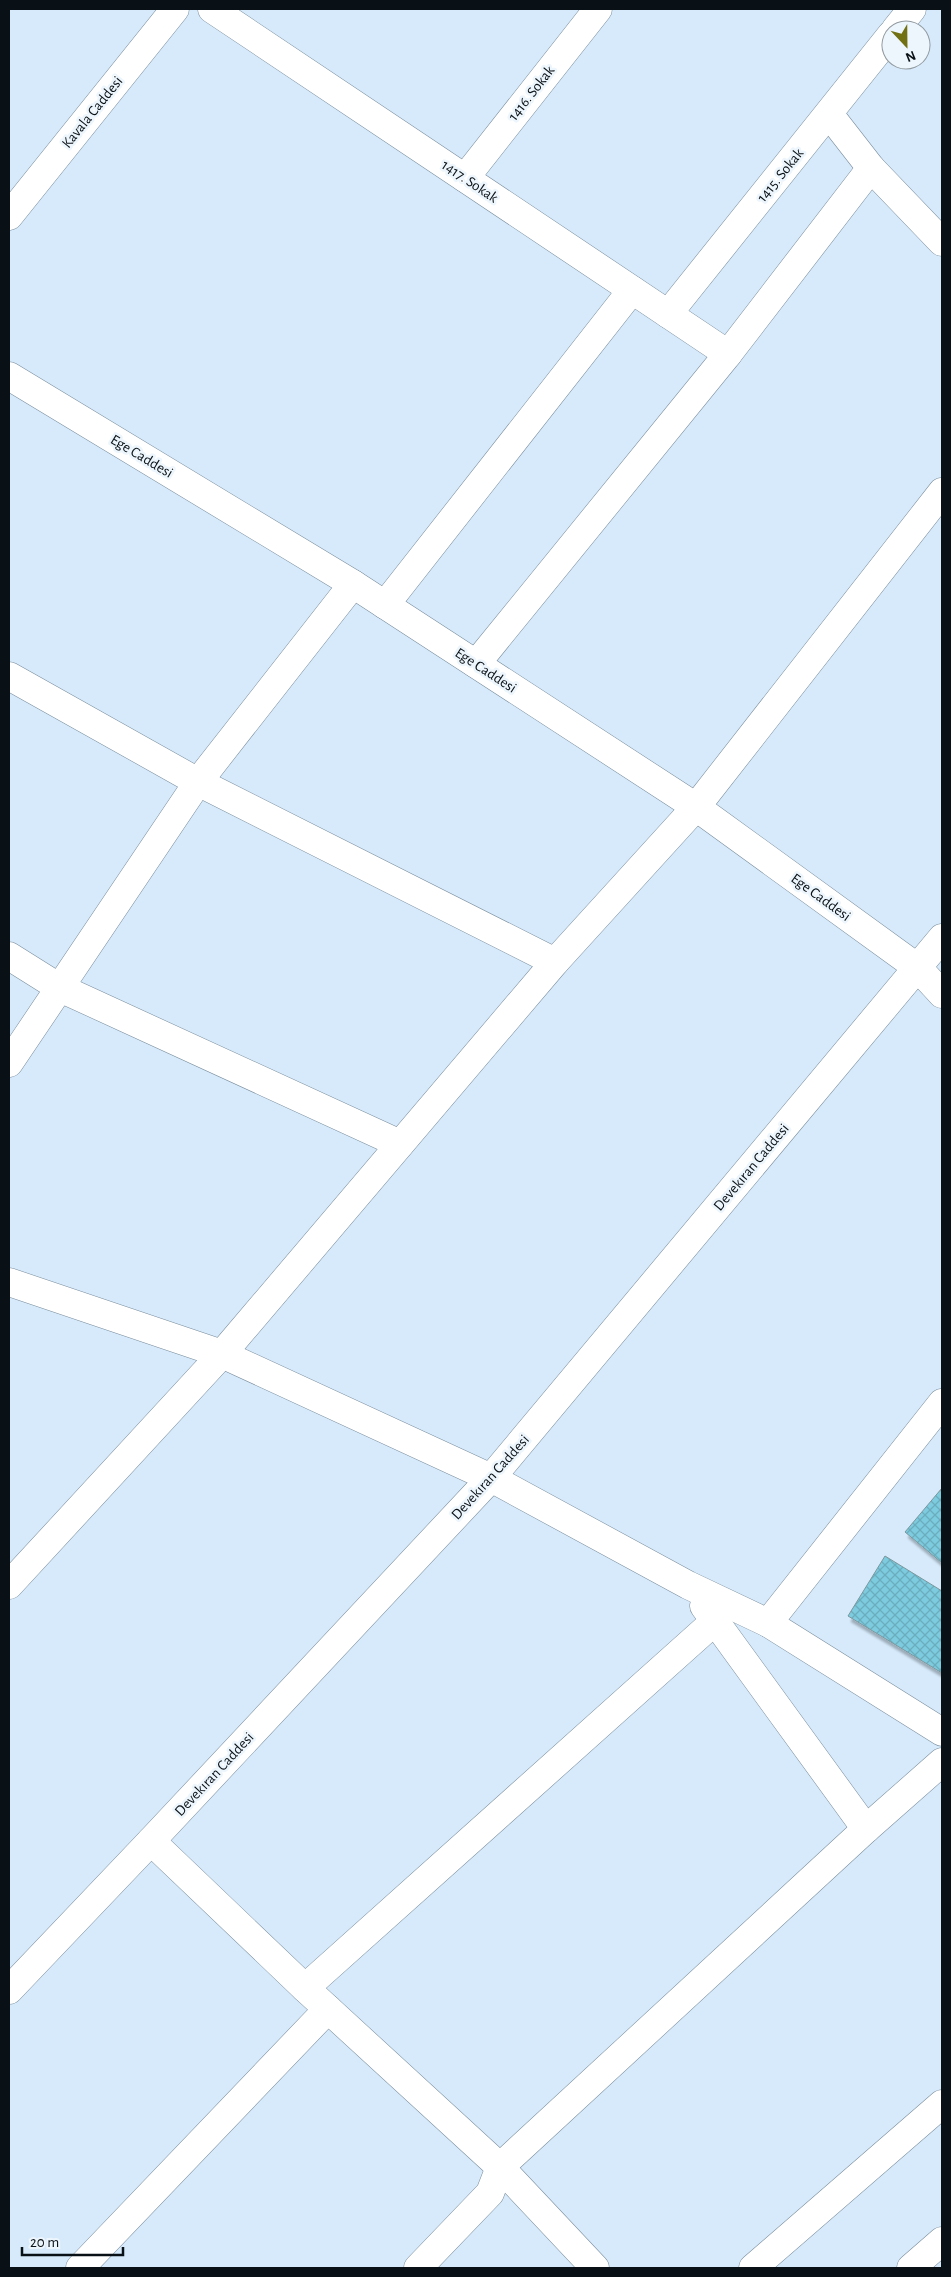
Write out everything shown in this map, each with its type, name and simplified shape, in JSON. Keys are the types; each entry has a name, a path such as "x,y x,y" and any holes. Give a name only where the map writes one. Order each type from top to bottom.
{"street":[{"name":"1417. Sokak","path":"212,9 728,354"},
{"name":"1416. Sokak","path":"465,178 598,9"},
{"path":"903,20 912,9"},
{"name":"Kavala Caddesi","path":"9,216 166,12"},
{"name":"1415. Sokak","path":"668,314 881,48"},
{"path":"829,114 871,168 942,242"},
{"path":"476,664 728,354 871,168"},
{"path":"385,605 632,290"},
{"name":"Ege Caddesi","path":"9,376 353,584 696,807 918,968 942,994"},
{"path":"9,1585 222,1354 556,962 696,807 942,492"},
{"path":"9,1063 198,782 353,584"},
{"path":"9,676 198,782 556,962"},
{"name":"Devekıran Caddesi","path":"9,1990 491,1478 942,938"},
{"path":"9,956 60,988 400,1144"},
{"path":"9,1282 222,1354 491,1478 688,1585 768,1623 942,1732"},
{"path":"768,1623 942,1403"},
{"path":"688,1585 866,1829"},
{"path":"305,1988 715,1621"},
{"path":"418,2268 490,2193 500,2167 866,1829 942,1762"},
{"path":"151,1841 305,1988 500,2167 595,2268"},
{"path":"80,2268 328,2009"},
{"path":"766,2264 942,2104"},
{"path":"911,2268 942,2241"}],"building":[{"path":"942,1488 942,1563 905,1532"},
{"path":"885,1556 942,1591 942,1673 848,1616"}]}
